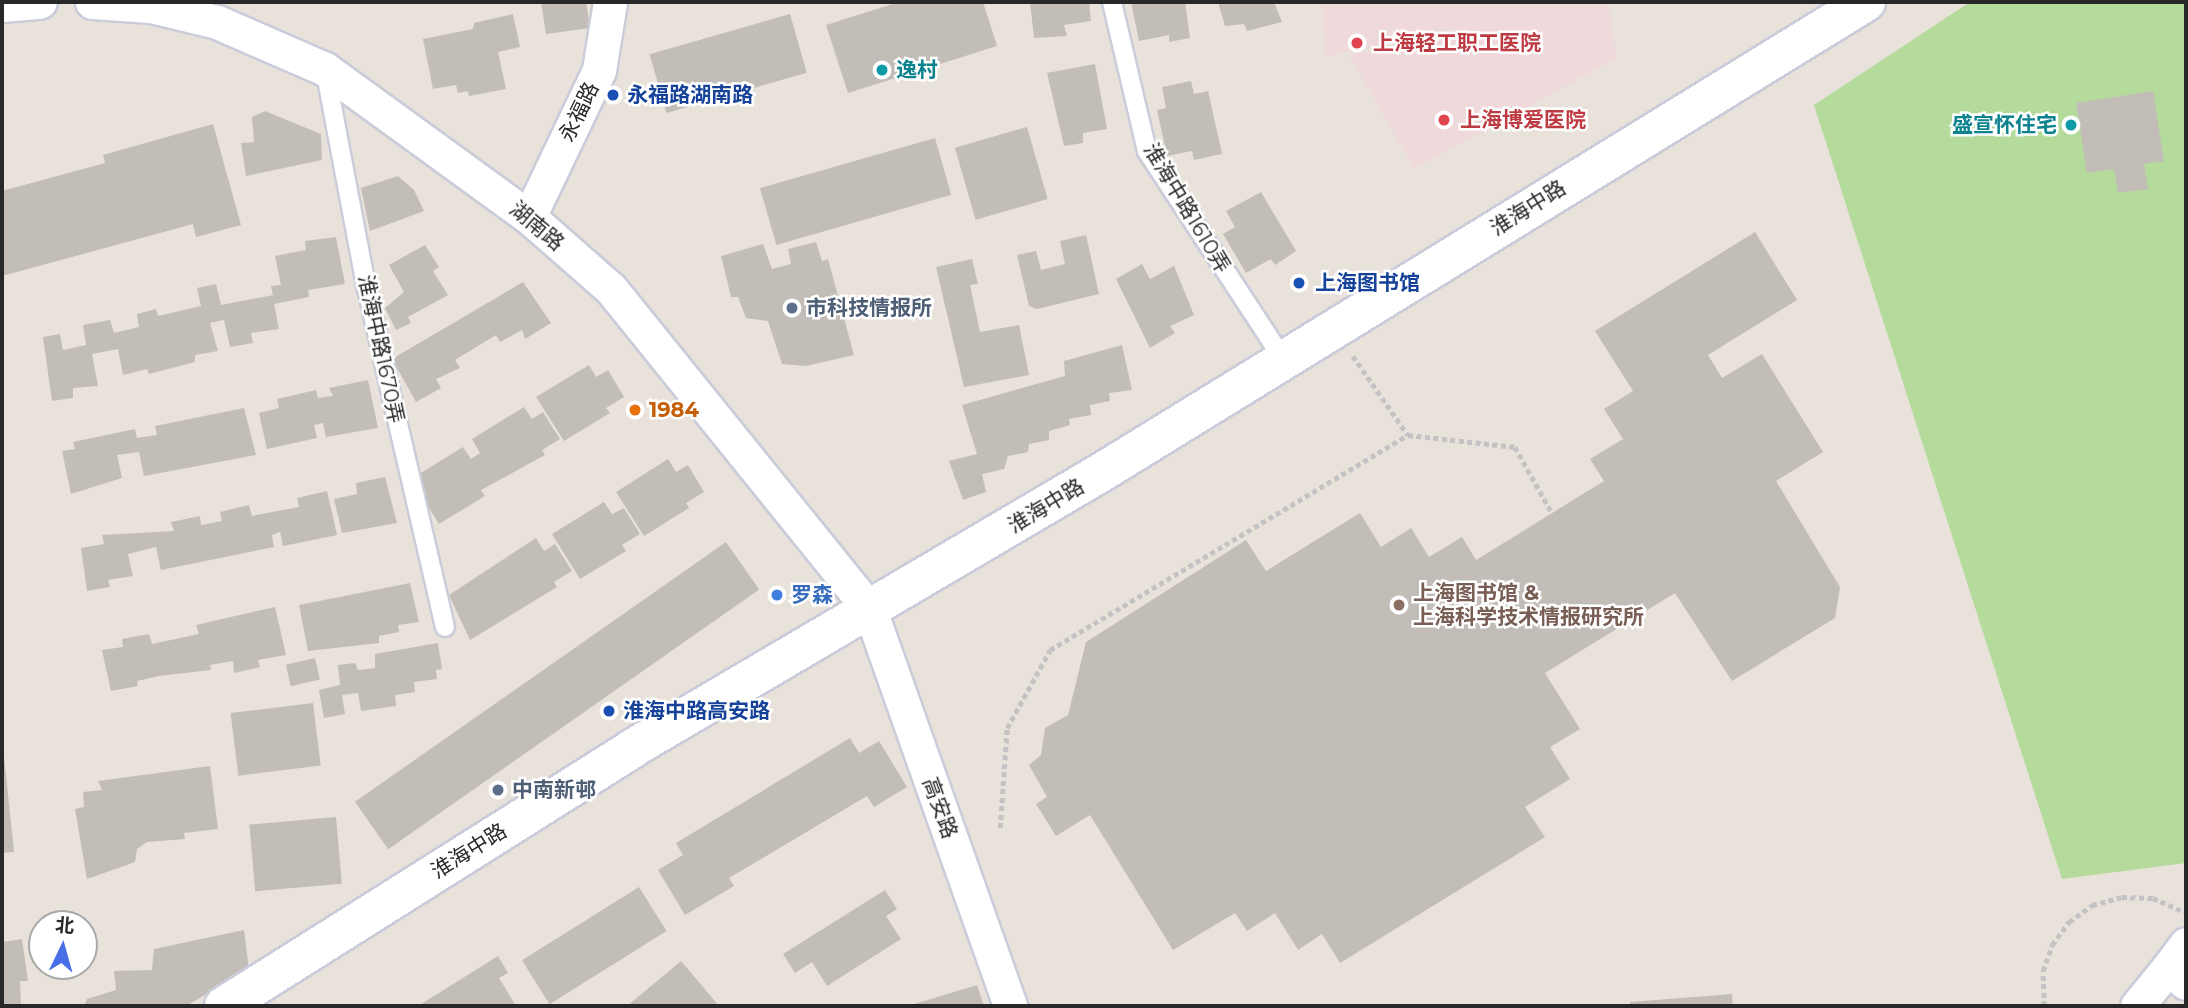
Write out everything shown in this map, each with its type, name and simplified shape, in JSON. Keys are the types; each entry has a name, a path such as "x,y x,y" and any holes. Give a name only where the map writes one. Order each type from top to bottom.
{"main road":[{"name":"淮海中路","path":"224,1006 633,748 870,610 1284,360 1866,2"}],"street":[{"path":"2,5 40,2"},
{"name":"湖南路","path":"92,2 214,12 325,69 529,217 611,289 870,610"},
{"name":"永福路","path":"529,217 599,70 610,2"},
{"name":"高安路","path":"870,610 1010,1006"},
{"path":"2137,1006 2180,965"}],"lane":[{"name":"淮海中路1610弄","path":"1112,2 1147,151 1284,360"},
{"name":"淮海中路1670弄","path":"325,69 366,285 445,627"}],"path":[{"path":"1334,328 1408,435"},
{"path":"1000,828 1007,728 1050,650 1408,435 1515,447 1552,513"},
{"path":"2044,1006 2043,971 2052,944 2069,922 2092,905 2122,897 2153,898 2186,914"}],"shaded area":[{"name":"上海博爱医院","path":"1321,2 1608,2 1617,58 1414,169 1349,55 1453,36 1452,29 1326,57"}],"green space":[{"path":"1970,2 2186,2 2186,863 2062,879 1814,105"}],"building":[{"path":"541,2 586,2 590,28 546,34"},
{"name":"逸村","path":"899,2 983,2 997,46 848,93 826,25"},
{"path":"1030,2 1089,2 1091,21 1064,25 1067,36 1034,38"},
{"path":"1131,2 1185,2 1190,38 1169,42 1169,35 1139,41"},
{"path":"1218,2 1274,2 1282,22 1247,31 1244,24 1225,26"},
{"path":"513,14 520,47 498,52 506,89 469,96 468,91 458,93 456,85 433,89 423,39 473,29 474,23"},
{"path":"790,14 807,73 666,113 650,54"},
{"path":"1095,64 1107,129 1083,133 1083,143 1064,146 1047,73"},
{"path":"1191,81 1194,94 1208,91 1222,154 1194,160 1192,151 1167,156 1157,110 1166,108 1162,87"},
{"path":"2153,91 2164,161 2144,164 2148,189 2118,193 2114,169 2087,173 2076,103"},
{"path":"265,111 321,134 322,160 246,176 241,143 254,142 252,117"},
{"path":"213,124 241,225 196,237 193,224 2,276 2,191 105,163 103,155"},
{"path":"1027,127 1048,199 976,220 955,148"},
{"path":"935,138 951,195 776,245 760,188"},
{"path":"398,176 414,190 424,211 370,231 361,188"},
{"path":"1261,192 1296,251 1275,265 1271,259 1246,273 1223,234 1235,227 1226,211"},
{"name":"上海图书馆 & 上海科学技术情报研究所","path":"1755,232 1797,300 1708,355 1722,378 1762,354 1823,452 1776,481 1840,587 1835,618 1732,681 1675,593 1545,673 1580,729 1550,747 1570,779 1525,807 1545,837 1340,963 1322,934 1298,950 1275,913 1247,931 1235,913 1173,950 1090,815 1056,836 1036,804 1047,797 1029,765 1041,755 1045,728 1068,715 1086,642 1246,540 1266,571 1360,513 1381,547 1411,528 1429,557 1462,537 1476,560 1604,481 1590,459 1623,439 1604,409 1633,391 1595,331"},
{"path":"1086,235 1099,294 1037,309 1029,306 1017,255 1036,251 1041,270 1065,264 1060,241"},
{"path":"336,237 345,284 308,290 309,297 274,304 279,329 251,333 253,343 230,347 224,320 210,323 218,351 195,355 195,362 149,374 147,369 123,375 118,349 92,354 98,386 73,388 73,398 52,401 43,337 60,334 63,350 86,345 83,325 110,320 114,333 139,327 137,314 156,309 158,316 201,306 197,288 216,284 221,305 273,295 271,286 281,285 275,256 306,250 305,241"},
{"name":"市科技情报所","path":"816,242 822,261 828,259 854,355 806,366 782,364 768,321 746,318 738,297 731,297 721,256 763,244 772,269 791,264 788,249"},
{"path":"425,245 439,267 433,271 448,295 408,317 411,323 396,330 385,308 404,292 389,265"},
{"path":"972,259 978,284 970,285 980,332 1019,325 1029,375 964,387 936,267"},
{"path":"1142,264 1150,279 1174,266 1194,315 1170,326 1175,333 1150,348 1116,279"},
{"path":"523,282 551,323 525,339 522,330 500,342 496,335 455,360 460,368 436,379 441,388 416,402 392,359"},
{"path":"1122,345 1132,390 1109,393 1110,401 1090,405 1091,415 1069,419 1070,425 1049,431 1049,440 1029,444 1028,452 1008,456 1004,469 982,474 986,492 963,500 949,461 977,454 962,405 1065,376 1064,361"},
{"path":"589,365 596,377 608,370 624,397 606,408 610,413 564,441 536,397"},
{"path":"368,380 378,428 326,437 323,423 314,425 317,438 267,449 259,413 279,408 277,399 316,390 318,398 333,396 329,388"},
{"path":"524,407 532,419 543,412 560,439 542,450 545,455 481,490 485,496 439,524 411,479 463,447 471,459 480,453 472,439"},
{"path":"244,408 256,455 144,476 139,452 117,455 122,478 71,494 62,451 75,449 73,442 135,429 137,438 157,435 155,426"},
{"path":"668,459 676,472 688,465 704,492 686,503 689,508 644,536 616,492"},
{"path":"385,477 397,523 342,533 334,499 357,494 356,483"},
{"path":"327,491 337,535 283,546 280,532 272,535 274,547 161,570 156,547 128,554 133,576 108,580 110,587 87,591 81,548 104,544 102,535 174,531 171,522 200,516 201,525 222,521 220,512 249,505 252,516 299,507 297,498"},
{"path":"604,502 612,514 624,508 640,534 622,545 626,551 580,579 552,534"},
{"path":"536,538 544,551 555,544 572,571 554,582 557,587 470,640 449,595"},
{"path":"726,542 759,590 388,849 355,802"},
{"path":"410,583 419,622 398,625 399,632 379,636 379,643 308,651 299,605"},
{"path":"275,607 286,655 258,660 260,667 234,673 233,661 210,665 211,670 137,681 138,686 111,691 102,650 123,647 122,639 149,634 152,644 199,634 196,625"},
{"path":"438,643 442,669 436,670 437,679 414,682 415,692 395,695 396,706 361,711 358,693 342,695 345,714 324,718 319,690 340,685 338,665 355,663 358,670 375,668 375,654"},
{"path":"315,658 320,679 291,686 286,665"},
{"path":"313,703 321,766 238,776 231,713"},
{"path":"2,737 14,852 2,853"},
{"path":"850,738 859,753 879,741 907,787 874,807 867,796 729,878 734,886 685,915 658,870 683,855 676,843"},
{"path":"210,766 218,829 184,833 185,839 147,842 137,849 135,862 87,879 75,809 84,807 83,792 102,790 98,781"},
{"path":"336,817 342,884 255,891 249,825"},
{"path":"639,887 667,931 550,1004 522,960"},
{"path":"885,890 897,909 886,916 901,939 827,986 812,962 795,973 783,954"},
{"path":"244,930 249,969 186,1006 84,1006 87,999 116,990 114,971 152,970 154,949"},
{"path":"22,939 28,981 20,981 21,1006 2,1006 2,942"},
{"path":"498,956 508,973 499,978 516,1006 418,1006"},
{"path":"681,961 719,1006 627,1006"},
{"path":"977,985 984,1006 908,1006"},
{"path":"1732,994 1733,1006 1630,1006 1630,1002"}],"place":[{"name":"上海轻工职工医院","path":"1357,43"},
{"name":"逸村","path":"882,70"},
{"name":"永福路湖南路","path":"613,95"},
{"name":"上海博爱医院","path":"1444,120"},
{"name":"盛宣怀住宅","path":"2071,125"},
{"name":"上海图书馆","path":"1299,283"},
{"name":"市科技情报所","path":"792,308"},
{"name":"1984","path":"635,410"},
{"name":"罗森","path":"777,595"},
{"name":"上海图书馆 & 上海科学技术情报研究所","path":"1399,605"},
{"name":"淮海中路高安路","path":"609,711"},
{"name":"中南新邨","path":"498,790"}]}
